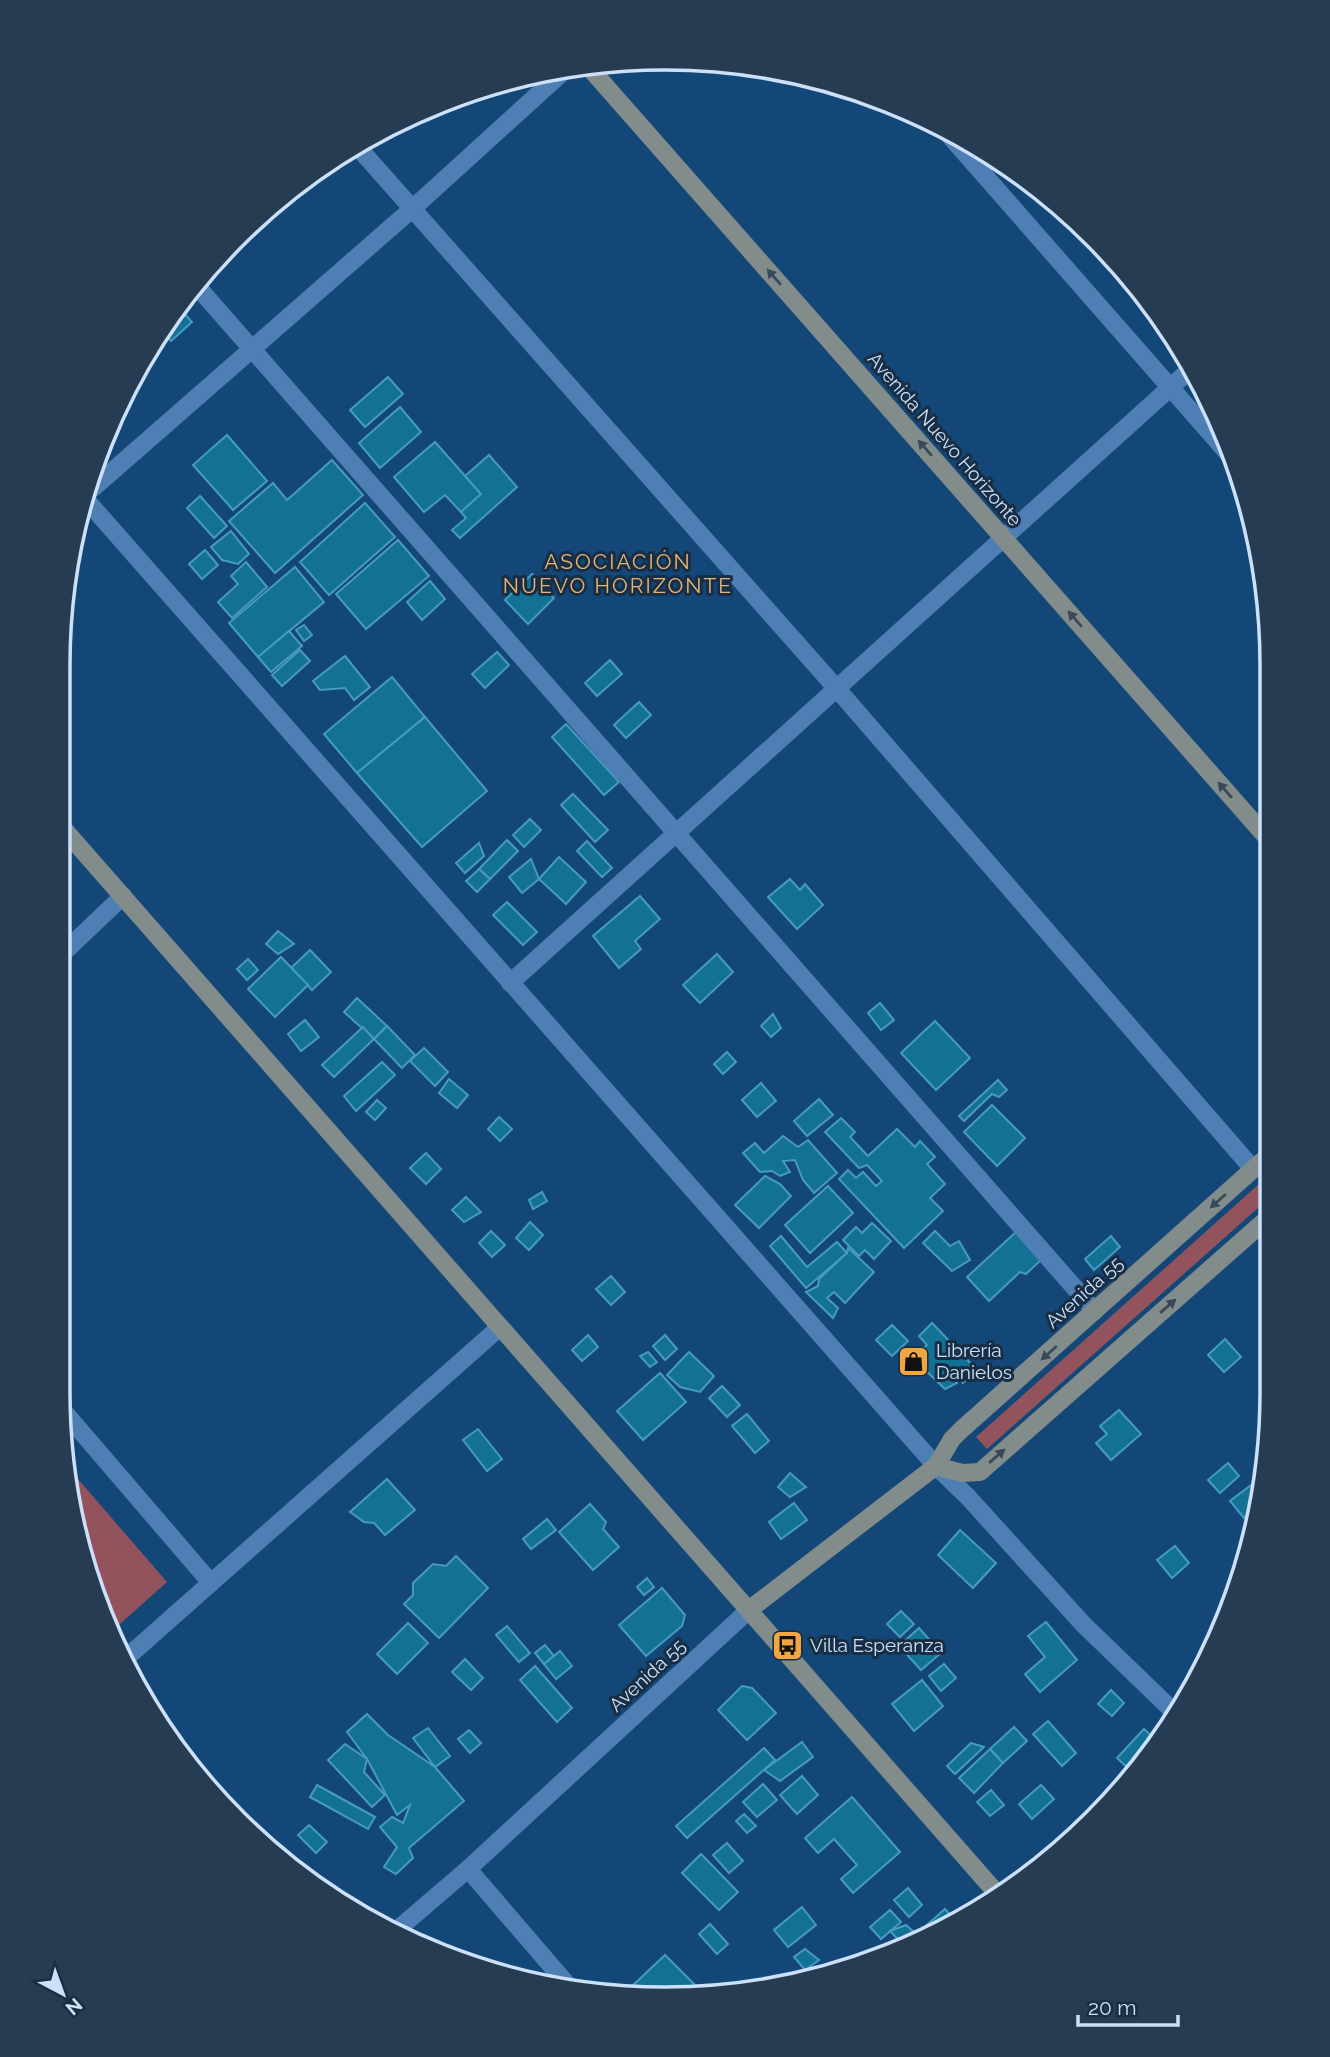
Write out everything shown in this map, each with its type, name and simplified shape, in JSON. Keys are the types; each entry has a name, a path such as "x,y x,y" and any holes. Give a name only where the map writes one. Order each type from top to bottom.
{"street":[{"name":"Avenida Nuevo Horizonte","path":"595,74 1260,830"},
{"path":"99,483 412,209 554,80"},
{"path":"964,151 1216,439"},
{"path":"363,153 838,690 1253,1169"},
{"path":"202,292 1095,1311"},
{"path":"510,983 838,690 1184,375"},
{"path":"92,506 936,1466 968,1497 1083,1624 1169,1708"},
{"path":"70,836 993,1889"},
{"path":"70,946 123,896"},
{"name":"Avenida 55","path":"401,1925 468,1869 750,1609 936,1466 952,1439 1260,1163"},
{"path":"936,1466 962,1473 980,1472 1260,1225"},
{"path":"131,1654 500,1327"},
{"path":"71,1419 211,1583"},
{"path":"468,1869 562,1978"}],"shaded area":[{"path":"1260,1183 1260,1206 987,1449 976,1437"},
{"path":"76,1477 167,1582 118,1626 90,1546"}],"building":[{"path":"185,314 192,322 171,341 168,337"},
{"path":"388,377 403,394 365,427 350,410"},
{"path":"400,407 421,432 380,468 359,443"},
{"path":"227,435 267,481 233,510 193,465"},
{"path":"435,442 481,494 461,512 445,495 424,512 394,477"},
{"path":"489,455 517,487 460,538 452,530 466,518 461,512 481,494 465,476"},
{"path":"332,460 363,495 275,573 229,521 273,483 287,500"},
{"path":"200,496 227,526 214,538 187,508"},
{"path":"365,503 395,537 329,595 300,562"},
{"path":"231,531 249,554 238,564 222,560 211,547"},
{"path":"398,540 429,576 366,629 336,594"},
{"path":"205,550 218,565 202,579 189,564"},
{"path":"246,562 267,587 232,618 218,602 238,584 231,576"},
{"path":"295,567 324,602 258,657 229,623"},
{"path":"532,574 554,598 528,624 505,600"},
{"path":"430,581 445,599 422,620 407,602"},
{"path":"304,625 312,635 304,641 296,630"},
{"path":"289,631 302,646 271,672 258,657"},
{"path":"300,650 310,661 282,686 272,675"},
{"path":"497,652 509,665 485,688 472,674"},
{"path":"345,656 370,687 354,700 345,688 320,690 313,681"},
{"path":"610,660 622,674 597,696 585,683"},
{"path":"392,677 425,717 357,773 324,734"},
{"path":"639,702 651,715 626,738 614,725"},
{"path":"425,717 487,791 422,847 357,773"},
{"path":"566,724 619,782 604,795 552,737"},
{"path":"573,794 608,830 595,842 561,805"},
{"path":"530,819 541,830 524,847 513,835"},
{"path":"507,840 518,851 490,879 479,869"},
{"path":"587,841 612,868 602,877 577,851"},
{"path":"479,843 484,856 465,873 456,863"},
{"path":"559,857 586,882 566,904 539,879"},
{"path":"531,859 539,879 522,893 509,877"},
{"path":"479,869 490,879 477,892 466,881"},
{"path":"790,879 800,890 805,884 823,905 797,929 768,897"},
{"path":"640,896 660,919 635,941 641,949 619,968 593,936"},
{"path":"507,902 537,932 523,945 493,915"},
{"path":"278,931 294,944 278,954 266,944"},
{"path":"310,950 331,972 312,990 291,968"},
{"path":"717,954 733,972 700,1003 683,985"},
{"path":"281,957 308,985 275,1017 248,989"},
{"path":"248,959 258,970 247,980 237,969"},
{"path":"357,998 387,1026 374,1039 344,1012"},
{"path":"880,1003 894,1020 881,1030 868,1013"},
{"path":"773,1014 781,1028 771,1037 761,1026"},
{"path":"305,1020 319,1037 301,1051 288,1034"},
{"path":"935,1021 970,1058 936,1090 901,1053"},
{"path":"387,1026 415,1055 402,1068 374,1039"},
{"path":"363,1027 374,1039 334,1077 322,1065"},
{"path":"424,1048 448,1072 435,1086 410,1061"},
{"path":"727,1052 736,1062 723,1074 714,1064"},
{"path":"382,1062 395,1075 356,1111 344,1096"},
{"path":"449,1079 468,1095 457,1108 439,1093"},
{"path":"998,1080 1007,1090 999,1097 992,1094 964,1121 959,1116"},
{"path":"761,1083 776,1101 757,1117 742,1100"},
{"path":"819,1099 833,1115 807,1136 794,1121"},
{"path":"377,1100 386,1108 375,1120 366,1112"},
{"path":"992,1105 1025,1138 997,1166 964,1132"},
{"path":"499,1117 512,1129 500,1141 488,1129"},
{"path":"841,1118 855,1132 850,1137 868,1156 897,1129 915,1147 920,1141 935,1157 927,1164 945,1184 930,1198 943,1211 904,1248 839,1179 848,1170 856,1178 863,1172 876,1186 882,1181 867,1165 859,1168 825,1132"},
{"path":"783,1136 798,1147 808,1140 837,1173 814,1193 803,1180 795,1160 783,1161 790,1172 780,1176 772,1171 760,1172 743,1153 755,1143 764,1153"},
{"path":"426,1153 441,1169 426,1184 410,1168"},
{"path":"765,1176 780,1184 791,1196 759,1228 735,1205"},
{"path":"828,1186 853,1213 810,1253 785,1225"},
{"path":"542,1192 547,1201 533,1209 529,1200"},
{"path":"466,1197 481,1212 464,1222 452,1210"},
{"path":"530,1222 543,1235 529,1250 516,1238"},
{"path":"872,1223 891,1241 874,1259 865,1250 859,1256 843,1240 856,1227 862,1233"},
{"path":"491,1231 505,1245 492,1257 479,1243"},
{"path":"935,1231 950,1246 959,1241 970,1260 952,1271 923,1243"},
{"path":"1016,1232 1041,1260 1026,1274 1020,1272 989,1301 967,1277"},
{"path":"781,1236 807,1267 837,1242 847,1253 806,1288 770,1246"},
{"path":"1111,1236 1120,1247 1094,1270 1085,1259"},
{"path":"848,1248 874,1272 845,1303 834,1292 827,1298 838,1308 833,1318 806,1292 818,1286 819,1279 847,1253"},
{"path":"611,1276 625,1292 611,1305 596,1289"},
{"path":"932,1323 977,1370 963,1383 956,1375 957,1383 945,1389 921,1366 925,1358 919,1352 927,1345 919,1336"},
{"path":"892,1325 908,1341 892,1356 876,1340"},
{"path":"588,1335 598,1347 582,1361 572,1350"},
{"path":"665,1335 677,1349 665,1360 653,1346"},
{"path":"1225,1339 1241,1357 1224,1372 1208,1355"},
{"path":"648,1352 657,1362 650,1367 640,1356"},
{"path":"689,1352 714,1376 700,1392 680,1387 667,1375"},
{"path":"660,1373 686,1402 643,1440 617,1411"},
{"path":"722,1386 740,1405 727,1417 709,1398"},
{"path":"1119,1410 1141,1434 1111,1460 1096,1443 1107,1434 1100,1426"},
{"path":"747,1414 769,1441 755,1453 732,1426"},
{"path":"478,1429 502,1459 487,1471 463,1440"},
{"path":"1228,1463 1239,1476 1220,1493 1208,1480"},
{"path":"790,1473 806,1487 790,1497 778,1487"},
{"path":"387,1479 415,1510 385,1535 374,1523 364,1522 350,1512"},
{"path":"1252,1487 1247,1515 1244,1518 1230,1501"},
{"path":"794,1503 807,1520 781,1539 769,1522"},
{"path":"590,1504 606,1522 603,1529 619,1547 593,1570 559,1532"},
{"path":"547,1519 556,1530 531,1549 523,1539"},
{"path":"960,1530 996,1563 973,1588 938,1555"},
{"path":"1175,1546 1189,1563 1172,1578 1157,1560"},
{"path":"456,1556 488,1588 439,1638 404,1604 413,1595 413,1583 433,1564 446,1566"},
{"path":"647,1578 654,1587 644,1595 637,1587"},
{"path":"662,1588 685,1615 682,1626 646,1656 619,1625"},
{"path":"901,1611 914,1624 900,1637 887,1624"},
{"path":"1046,1622 1077,1660 1040,1692 1025,1674 1045,1657 1028,1636"},
{"path":"408,1623 428,1643 397,1674 377,1654"},
{"path":"507,1626 530,1653 519,1662 496,1635"},
{"path":"919,1628 941,1653 921,1670 899,1646"},
{"path":"545,1645 554,1656 544,1664 535,1653"},
{"path":"560,1651 572,1666 556,1679 544,1664"},
{"path":"465,1659 483,1678 471,1690 452,1672"},
{"path":"944,1664 956,1678 941,1691 929,1676"},
{"path":"535,1666 572,1708 557,1722 520,1680"},
{"path":"922,1680 943,1706 914,1731 892,1704"},
{"path":"742,1686 752,1688 776,1713 747,1740 718,1710"},
{"path":"1111,1690 1124,1703 1112,1716 1098,1704"},
{"path":"367,1714 388,1735 435,1767 464,1801 409,1848 413,1858 396,1874 384,1867 397,1847 380,1827 392,1817 403,1823 410,1805 397,1815 367,1759 347,1732"},
{"path":"1048,1721 1076,1753 1062,1766 1033,1734"},
{"path":"1014,1727 1027,1741 1003,1763 990,1749"},
{"path":"428,1728 450,1756 435,1767 413,1738"},
{"path":"1144,1729 1151,1735 1126,1767 1117,1758"},
{"path":"469,1730 481,1743 470,1753 458,1739"},
{"path":"802,1742 813,1757 780,1781 764,1770"},
{"path":"971,1743 984,1747 955,1774 947,1766"},
{"path":"345,1744 367,1759 364,1772 385,1795 372,1807 328,1760"},
{"path":"764,1748 775,1760 687,1838 676,1826"},
{"path":"990,1749 1003,1763 974,1793 959,1778"},
{"path":"802,1776 818,1795 797,1814 780,1795"},
{"path":"763,1784 777,1800 757,1817 743,1802"},
{"path":"317,1785 375,1817 368,1829 310,1797"},
{"path":"1041,1785 1054,1799 1032,1819 1019,1804"},
{"path":"991,1790 1004,1805 990,1816 977,1802"},
{"path":"852,1797 900,1852 853,1893 841,1879 857,1865 834,1839 818,1853 805,1838"},
{"path":"744,1814 756,1826 747,1833 736,1821"},
{"path":"309,1825 327,1842 316,1853 298,1835"},
{"path":"727,1843 743,1861 729,1873 713,1855"},
{"path":"701,1854 738,1892 719,1910 682,1873"},
{"path":"908,1888 922,1905 909,1917 894,1900"},
{"path":"802,1907 816,1925 788,1947 774,1930"},
{"path":"945,1909 949,1914 928,1926 923,1928"},
{"path":"890,1910 901,1922 881,1939 870,1927"},
{"path":"710,1924 728,1944 717,1954 699,1934"},
{"path":"906,1925 914,1932 898,1940 890,1931"},
{"path":"805,1949 819,1960 805,1970 794,1957"},
{"path":"665,1955 696,1986 665,1987 632,1986"}],"place":[{"name":"Librería Danielos","path":"913,1361"},
{"name":"Villa Esperanza","path":"787,1645"}],"district":[{"name":"ASOCIACIÓN NUEVO HORIZONTE","path":"618,574"}]}
